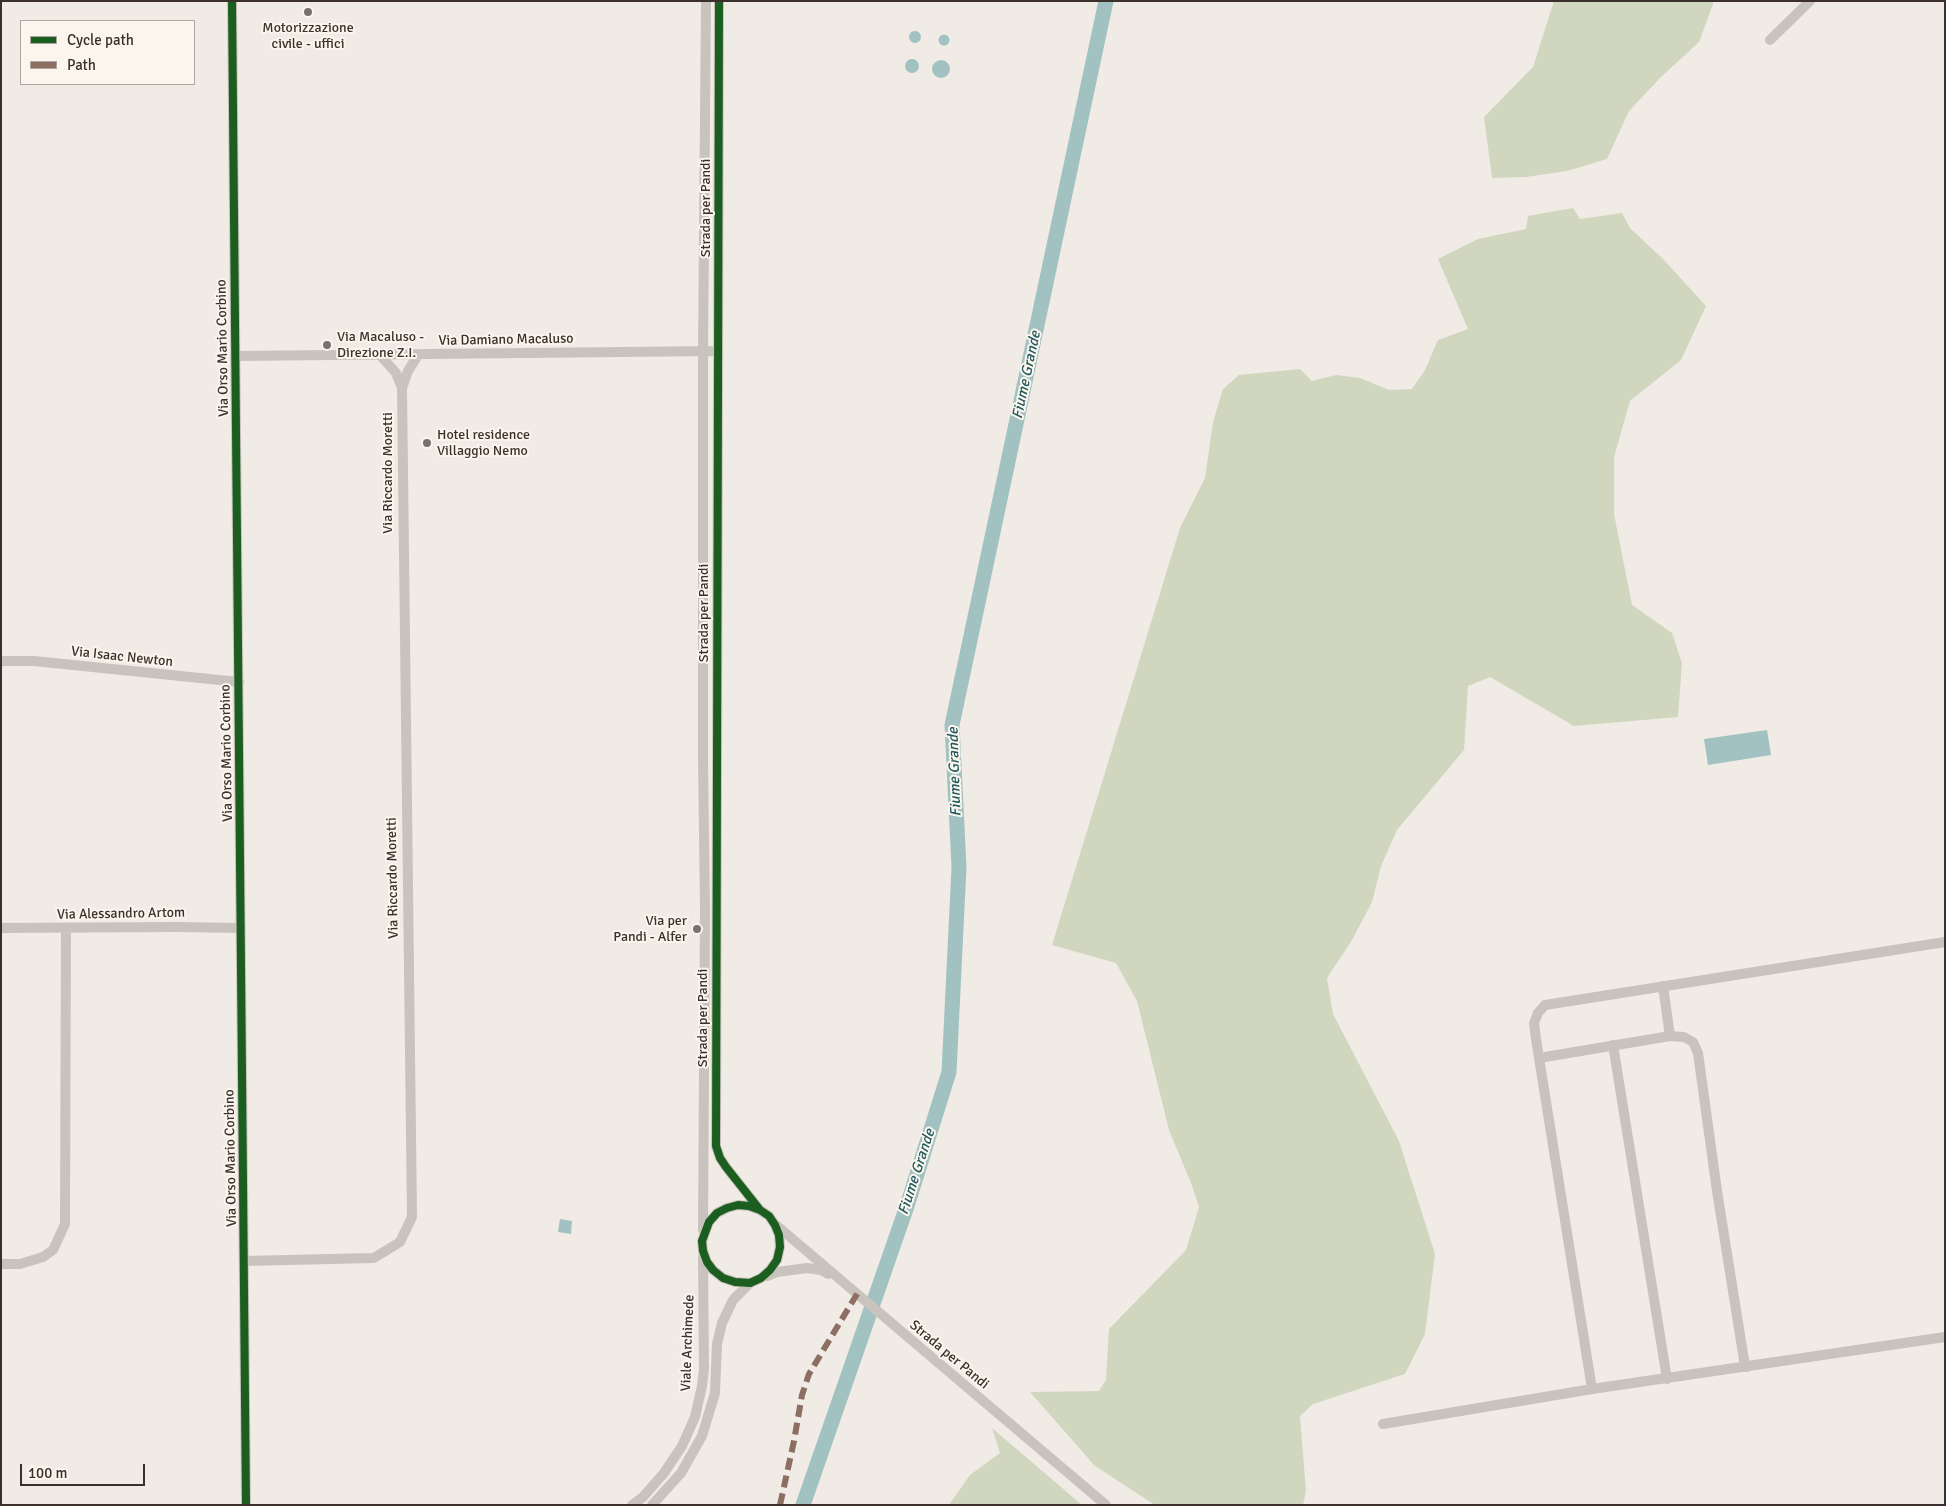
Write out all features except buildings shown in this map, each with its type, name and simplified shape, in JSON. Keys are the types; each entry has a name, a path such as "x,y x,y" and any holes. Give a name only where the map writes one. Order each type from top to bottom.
{"street":[{"name":"Via Orso Mario Corbino","path":"232,1 246,1505"},
{"name":"Strada per Pandi","path":"706,1 703,351 705,908 702,1246 707,1262 723,1278 735,1282 750,1282 760,1278 770,1270 777,1260 780,1248 779,1235 775,1225 769,1216 760,1210 720,1158 716,1146 718,1"},
{"path":"1770,40 1810,1"},
{"name":"Via Damiano Macaluso","path":"236,356 718,351"},
{"path":"380,355 396,373 402,388"},
{"name":"Via Riccardo Moretti","path":"244,1261 374,1258 400,1242 412,1217 402,388 408,370 418,355"},
{"name":"Via Isaac Newton","path":"1,661 34,661 239,682"},
{"name":"Via Alessandro Artom","path":"1,928 241,928"},
{"path":"1,1264 20,1264 43,1257 53,1250 64,1224 66,929"},
{"path":"1592,1389 1539,1058 1534,1023 1538,1013 1545,1005 1945,942"},
{"path":"1663,986 1670,1036"},
{"path":"1539,1058 1670,1036 1684,1038 1693,1042 1698,1053 1744,1360 1747,1367"},
{"path":"1613,1045 1667,1379"},
{"path":"702,1246 709,1222 717,1213 727,1208 743,1205 760,1210"},
{"name":"Strada per Pandi","path":"775,1225 1106,1505"},
{"name":"Viale Archimede","path":"632,1505 643,1497 664,1473 682,1446 695,1417 704,1368 702,1246"},
{"path":"760,1278 778,1272 807,1268 821,1270 836,1277"},
{"name":"Viale Archimede","path":"652,1505 681,1474 702,1436 715,1393 717,1344 722,1323 734,1300 750,1282"},
{"path":"1383,1424 1592,1389 1945,1337"}],"green space":[{"path":"1554,1 1713,1 1713,4 1699,42 1661,77 1629,111 1607,159 1567,171 1526,177 1492,178 1484,117 1533,67"},
{"path":"1573,208 1580,219 1622,213 1630,228 1664,260 1706,306 1681,360 1630,401 1614,457 1614,514 1632,605 1672,633 1682,663 1678,717 1574,726 1490,677 1468,686 1464,750 1397,830 1381,866 1372,902 1352,940 1327,978 1333,1014 1399,1141 1435,1254 1425,1334 1405,1374 1313,1404 1300,1416 1306,1491 1303,1505 1155,1505 1095,1466 1030,1392 1099,1391 1106,1380 1109,1329 1186,1250 1199,1207 1169,1130 1137,1001 1116,963 1052,945 1180,528 1205,478 1213,422 1223,389 1239,375 1300,369 1312,381 1336,375 1360,378 1389,390 1412,389 1425,370 1438,340 1468,329 1438,259 1478,239 1526,229 1528,216"},
{"path":"992,1428 1082,1505 949,1505 970,1475 1000,1453"}],"water":[{"path":"917,31 920,32 920,42 913,43 910,42 909,35 910,32"},
{"path":"944,34 950,40 944,46 938,40"},
{"path":"909,59 915,59 919,66 915,73 909,73 905,69 905,63"},
{"path":"941,60 947,63 950,69 947,75 941,78 935,75 932,69 935,63"},
{"path":"1767,730 1771,755 1708,765 1704,739"},
{"path":"560,1219 572,1221 571,1234 558,1232"}],"waterway":[{"name":"Fiume Grande","path":"803,1505 907,1206 949,1072 959,867 952,725 1106,1"}],"marked path":[{"path":"780,1505 802,1395 809,1374 860,1289"}],"cycle path":[{"path":"232,1 246,1505"},
{"path":"719,1 716,1146 720,1158 726,1167 760,1210 769,1216 775,1225 779,1235 780,1247 777,1260 761,1278 750,1283 735,1282 723,1278 707,1262 703,1251 702,1241 709,1222 717,1213 738,1205 760,1210"}],"place":[{"name":"Motorizzazione civile - uffici","path":"308,12"},
{"name":"Via Macaluso - Direzione Z.I.","path":"327,345"},
{"name":"Hotel residence Villaggio Nemo","path":"427,443"},
{"name":"Via per Pandi - Alfer","path":"697,929"}]}
